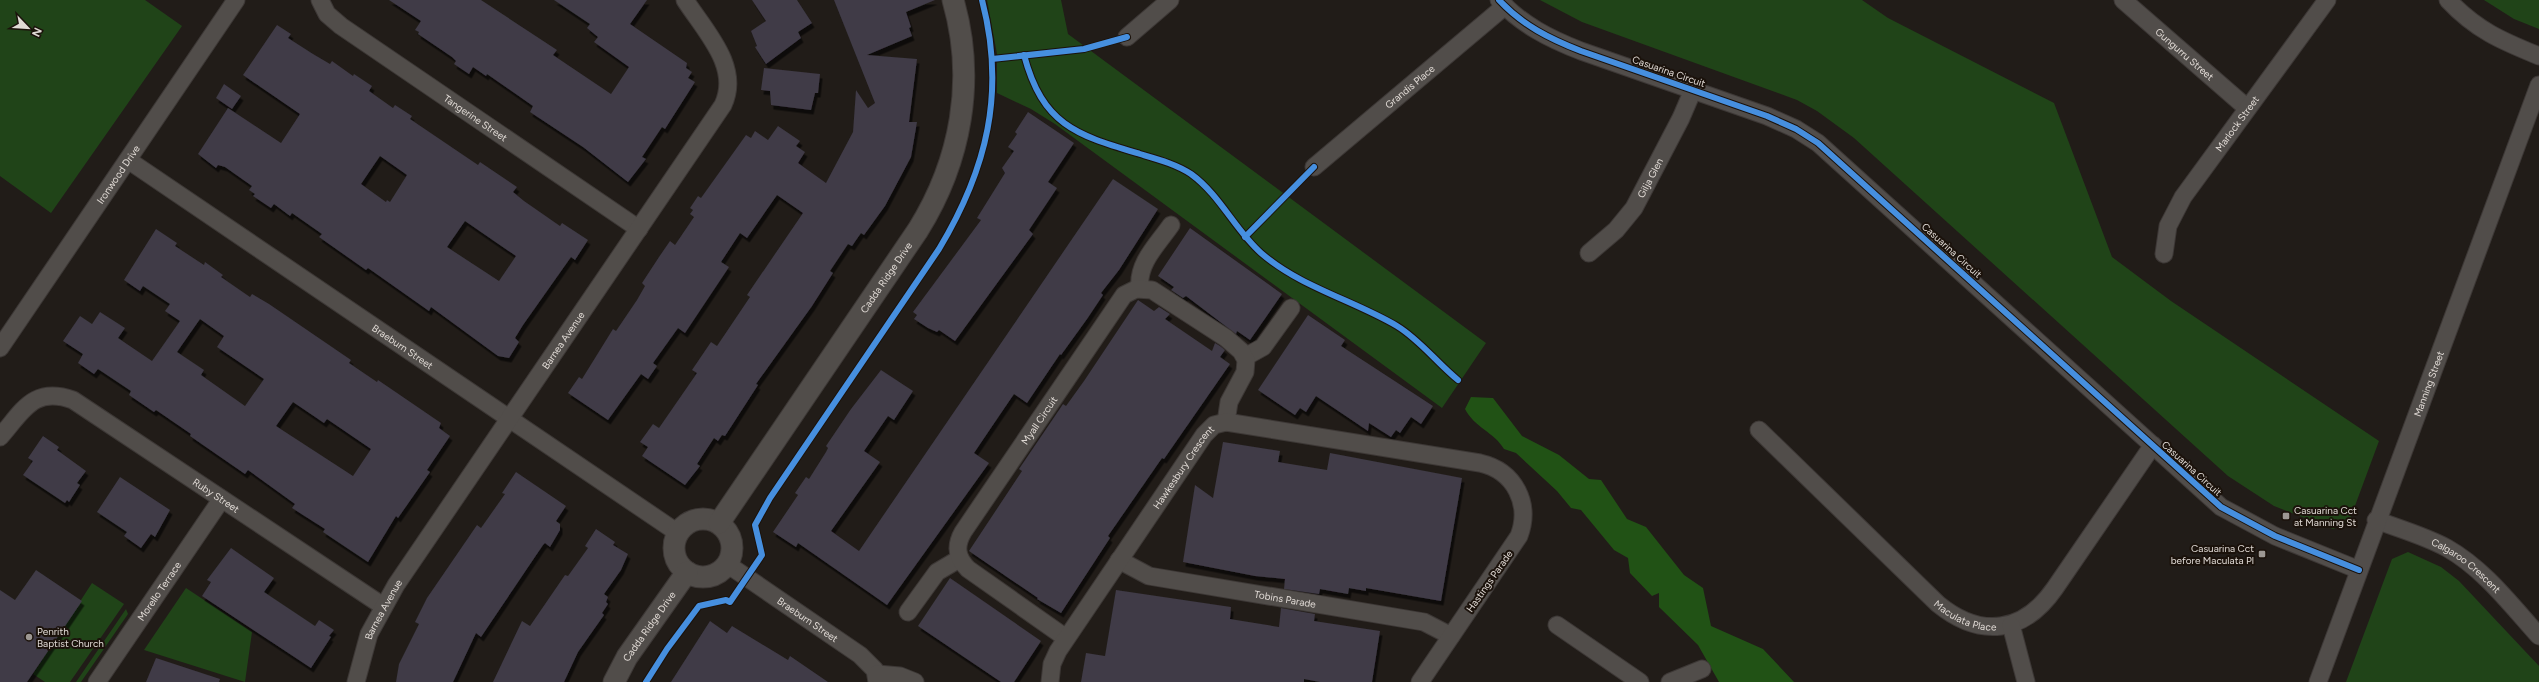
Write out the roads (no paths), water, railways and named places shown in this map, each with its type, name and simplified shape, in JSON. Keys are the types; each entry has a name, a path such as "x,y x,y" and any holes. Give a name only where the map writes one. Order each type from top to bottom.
{"street":[{"name":"Ironwood Drive","path":"0,348 236,0"},
{"name":"Tangerine Street","path":"320,0 327,14 341,26 639,229"},
{"name":"Barnea Avenue","path":"356,682 364,648 383,606 718,114 729,87 726,65 685,0"},
{"name":"Cadda Ridge Drive","path":"719,523 918,230 942,186 958,139 964,92 962,44 953,0"},
{"path":"1127,37 1170,0"},
{"name":"Gungurru Street","path":"2122,0 2247,108"},
{"name":"Marlock Street","path":"2164,254 2168,226 2178,206 2247,108 2327,0"},
{"path":"2448,0 2465,18 2484,32 2539,56"},
{"name":"Casuarina Circuit","path":"1502,3 1528,25 1566,45 1767,116 1796,129 1818,143 2221,507 2240,519 2274,536 2359,570"},
{"name":"Grandis Place","path":"1314,167 1502,3"},
{"name":"Manning Street","path":"2318,682 2376,520 2539,85"},
{"name":"Gilja Glen","path":"1589,253 1616,230 1634,208 1681,118 1693,90"},
{"name":"Braeburn Street","path":"128,160 678,533"},
{"path":"1171,225 1144,263 1139,279 1140,288 1152,290 1226,338 1243,354 1245,372 1229,402 1226,422"},
{"name":"Myall Circuit","path":"959,559 957,547 963,532 1124,295 1140,288"},
{"path":"1243,354 1263,346 1291,308"},
{"name":"Ruby Street","path":"0,437 25,406 45,396 63,396 81,405 221,500 383,606"},
{"name":"Hawkesbury Crescent","path":"1050,682 1052,664 1066,638 1204,435 1214,425 1226,422 1480,463 1495,468 1505,475"},
{"name":"Maculata Place","path":"1759,430 1944,609 1956,618 1977,625 1993,627 2011,625 2034,612 2051,594 2153,446"},
{"name":"Hastings Parade","path":"1420,682 1514,547 1522,530 1524,518 1523,504 1517,488 1505,475"},
{"name":"Morello Terrace","path":"97,682 221,500"},
{"path":"696,520 711,520 719,523 726,529 732,546 727,564 716,574 709,577 694,576 687,572 675,559 674,541 678,533 689,522 696,520"},
{"name":"Calgaroo Crescent","path":"2376,520 2435,542 2469,562 2482,573 2539,636"},
{"path":"908,612 937,572 959,559 968,569 1066,638"},
{"name":"Tobins Parade","path":"1119,560 1136,571 1149,576 1424,622 1451,636"},
{"name":"Braeburn Street","path":"727,564 860,655 877,678"},
{"name":"Cadda Ridge Drive","path":"614,682 627,657 687,572"},
{"path":"1557,625 1640,682"},
{"path":"2011,625 2026,682"},
{"path":"1670,682 1702,669"},
{"path":"877,678 900,676 915,682"}],"place":[{"name":"Casuarina Cct at Manning St","path":"2286,516"},
{"name":"Casuarina Cct before Maculata Pl","path":"2262,554"},
{"name":"Penrith Baptist Church","path":"29,637"}]}
